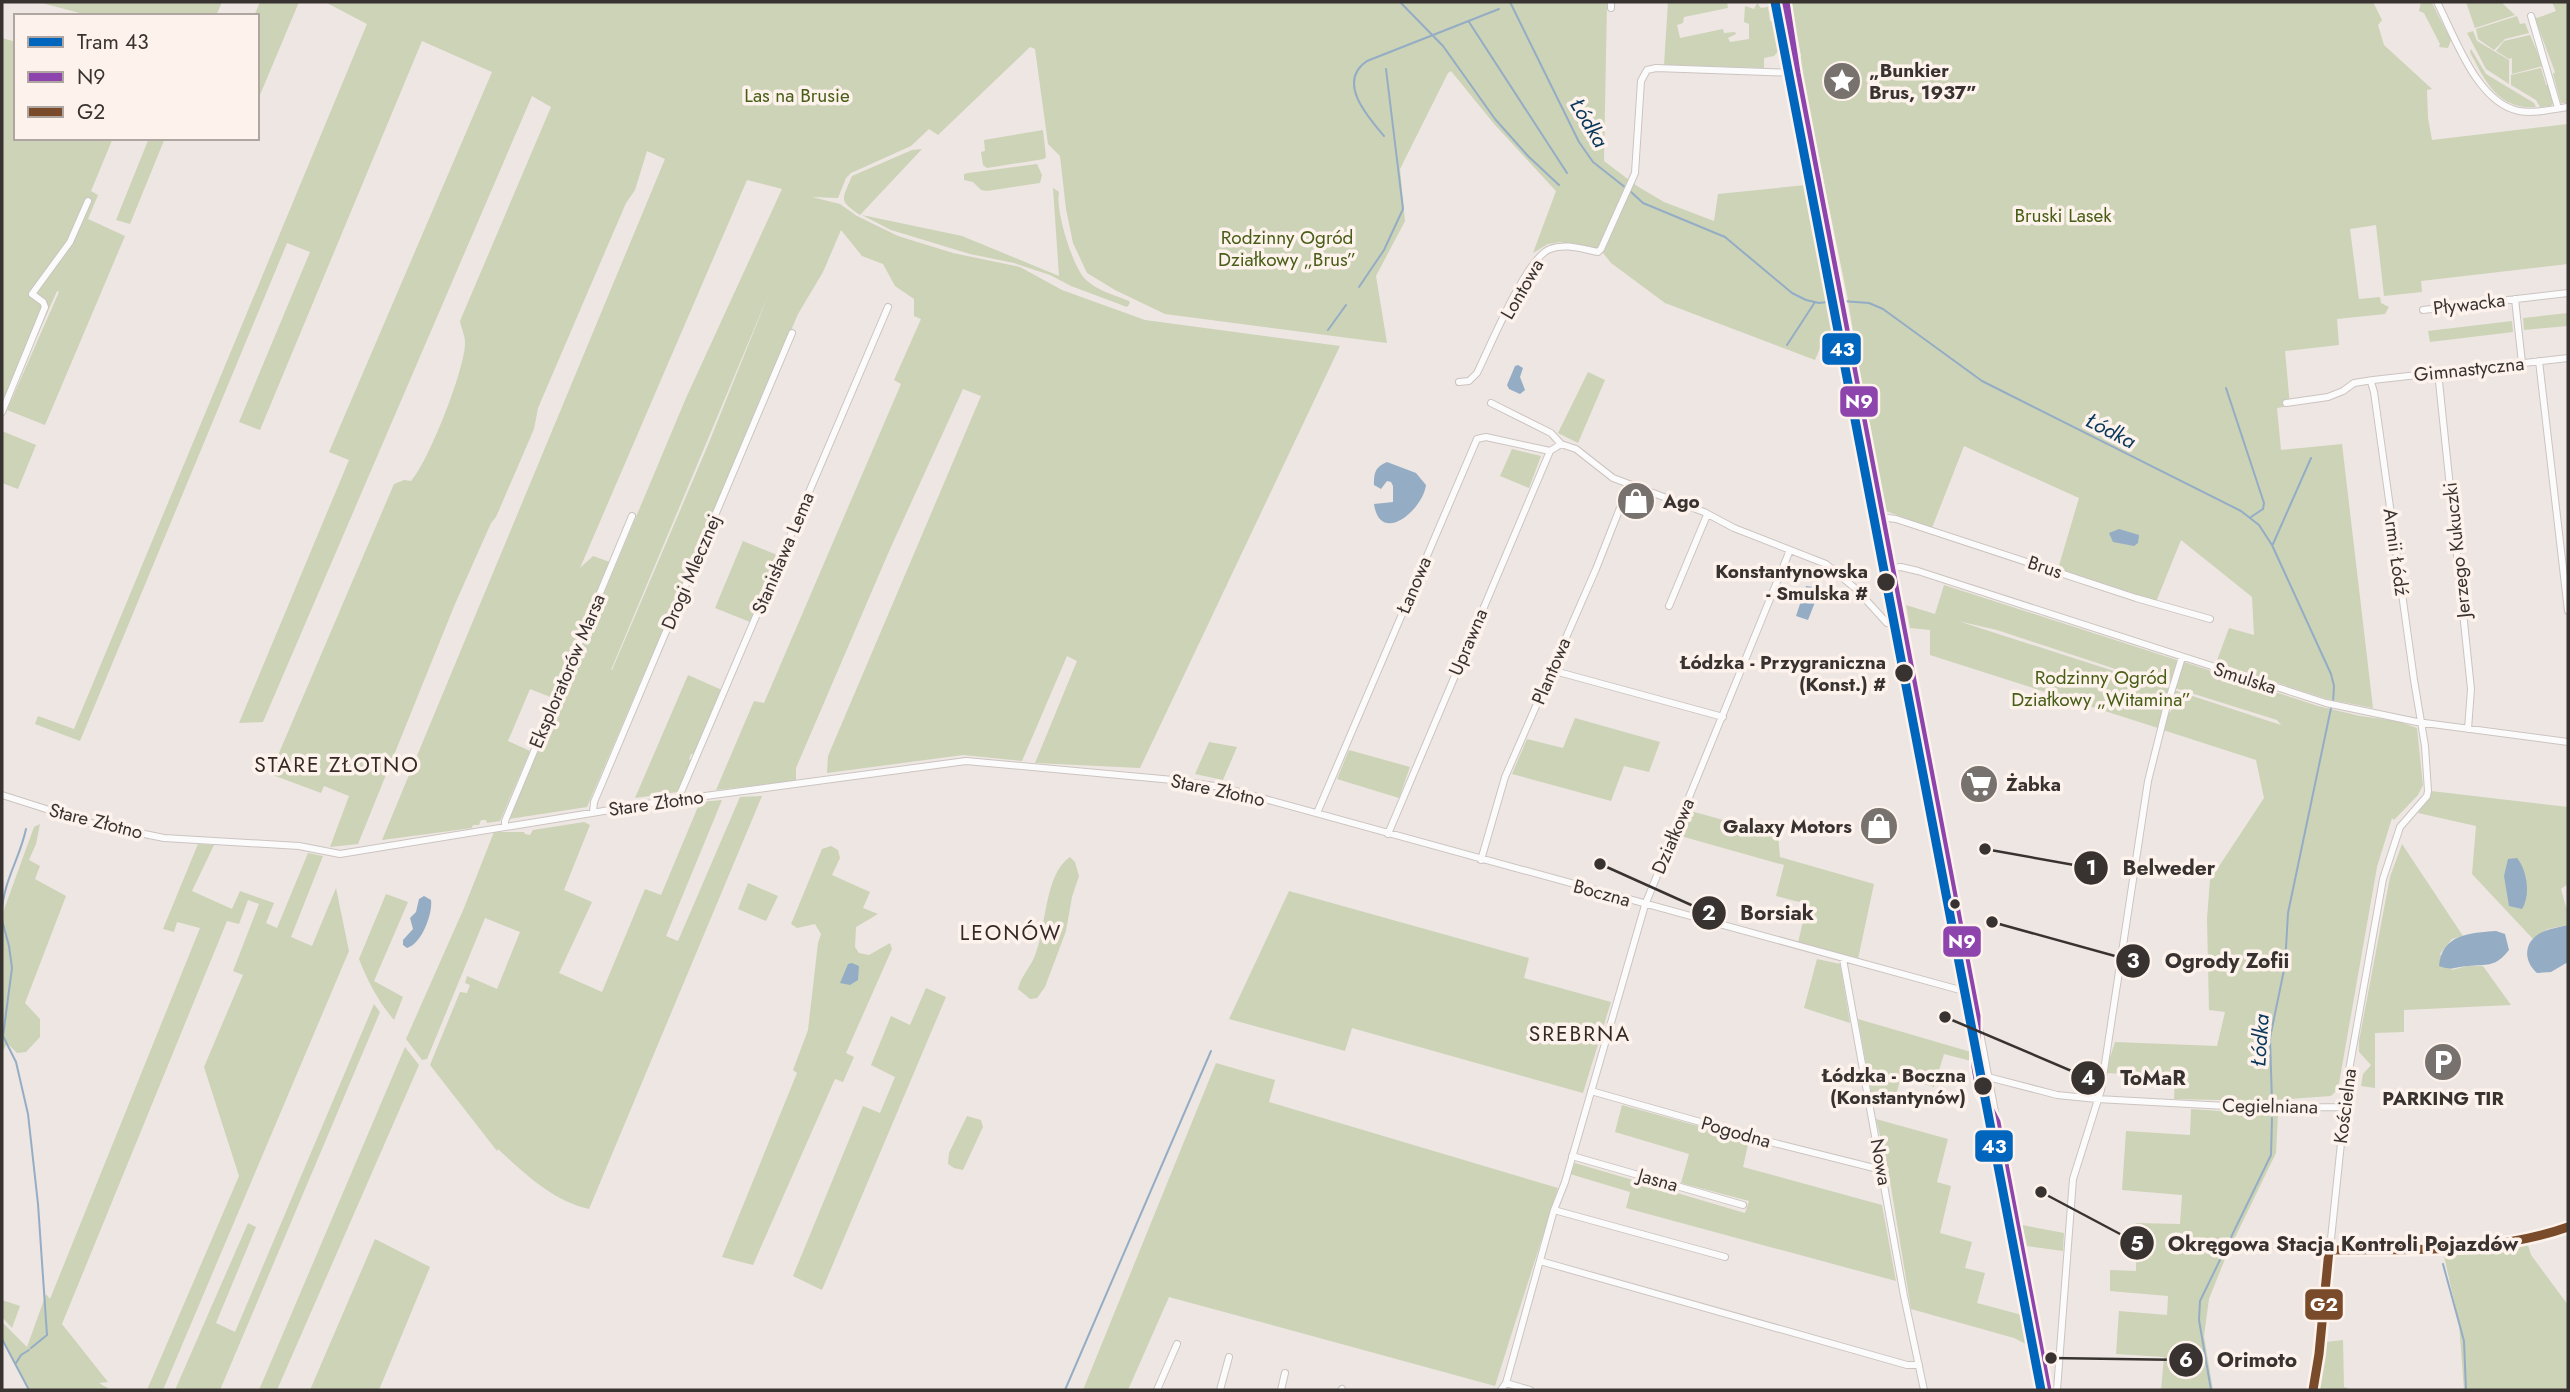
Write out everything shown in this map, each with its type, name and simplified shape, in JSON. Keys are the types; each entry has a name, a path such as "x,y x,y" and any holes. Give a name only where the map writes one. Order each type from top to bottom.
{"main road":[{"path":"1785,2 1796,73 2047,1390"}],"street":[{"path":"2437,2 2482,87 2498,102 2524,112 2568,107"},
{"path":"2531,16 2558,108"},
{"name":"Lontowa","path":"1459,382 1469,381 1477,373 1534,260 1545,251 1563,246 1598,252 1632,183 1637,161 1642,78 1647,70 1656,68 1796,73"},
{"path":"2,412 46,307 32,294 70,242 88,201"},
{"name":"Pływacka","path":"2423,310 2568,293"},
{"name":"Pływacka","path":"2515,299 2522,363"},
{"name":"Stanisława Lema","path":"678,799 888,307"},
{"name":"Drogi Mlecznej","path":"593,812 594,802 792,333"},
{"name":"Gimnastyczna","path":"2286,403 2328,397 2357,382 2568,358"},
{"path":"2539,361 2568,611"},
{"name":"Jerzego Kukuczki","path":"2438,372 2471,689 2468,729"},
{"name":"Armii Łódź","path":"2371,382 2421,722 2428,791 2427,796 2400,827"},
{"path":"1491,403 1552,433 1561,444 1571,446 1613,478 1826,565 1839,573 1885,621 1891,625 1901,624"},
{"name":"Łanowa","path":"1315,813 1477,439 1486,437 1550,451"},
{"path":"1550,451 1561,444"},
{"name":"Uprawna","path":"1388,834 1550,451"},
{"name":"Plantowa","path":"1481,860 1506,777 1596,569 1629,485"},
{"path":"1669,606 1707,515"},
{"name":"Eksploratorów Marsa","path":"505,827 505,821 632,516"},
{"name":"Brus","path":"1880,517 1890,517 2210,619"},
{"name":"Działkowa","path":"1506,1383 1554,1210 1645,905 1790,550"},
{"name":"Smulska","path":"1891,568 1904,568 1930,575 2326,703 2421,722 2568,742"},
{"path":"2057,1390 2073,1179 2101,1090 2116,977 2149,777 2182,657"},
{"path":"1551,670 1723,717"},
{"name":"Stare Złotno","path":"2,795 90,823 164,838 299,846 336,853 678,799 954,762 983,761 1199,783 1315,813"},
{"name":"Boczna","path":"1315,813 1971,993"},
{"name":"Kościelna","path":"2313,1390 2344,1107 2383,879 2400,827"},
{"name":"Nowa","path":"1843,959 1924,1390"},
{"name":"Cegielniana","path":"1988,1077 2057,1096 2263,1108 2344,1107"},
{"name":"Pogodna","path":"1591,1091 1778,1144 1882,1170"},
{"name":"Jasna","path":"1572,1156 1743,1205"},
{"path":"1554,1210 1725,1258"},
{"path":"2329,1250 2459,1248 2540,1237 2568,1227"},
{"path":"1540,1261 1907,1365 1919,1365"},
{"path":"1157,1390 1177,1344"},
{"path":"1220,1390 1229,1357"},
{"path":"1281,1390 1286,1373"},
{"path":"1500,1390 1506,1383 1530,1390"}],"green space":[{"path":"38,2 222,2 217,14 83,14"},
{"path":"260,2 299,2 259,97 259,14 255,14"},
{"path":"325,2 1607,2 1604,161 1664,202 1714,221 1718,194 1806,185 1834,336 1825,336 1815,360 1665,303 1611,263 1603,253 1560,242 1548,244 1533,253 1556,191 1495,125 1451,71 1400,169 1405,221 1376,276 1387,343 1165,314 1087,273 1073,243 1060,156 1048,144 1035,49 1030,47 938,135 929,129 911,146 851,173 846,178 838,198 812,197 840,204 857,216 898,236 953,253 1020,267 1062,290 1145,320 1340,346 1140,768 1035,763 1077,661 1067,656 1022,761 963,755 827,773 828,756 981,396 963,389 890,549 796,768 796,781 716,790 754,701 764,703 901,384 894,380 921,319 914,316 914,299 895,286 883,264 862,256 841,230 823,272 798,314 587,807 509,819 686,398 782,189 747,180 580,568 593,556 610,562 553,698 530,689 508,741 530,751 500,821 487,823 486,820 481,820 479,825 473,825 472,828 382,840 665,159 647,151 635,190 626,203 538,408 534,429 455,604 358,844 330,847 349,796 324,786 321,793 270,774 394,484 404,480 411,481 436,436 464,354 465,340 460,321 551,107 532,96 263,722 239,723 349,460 329,452 492,72 422,41 260,430 239,422 310,252 287,243 80,741 35,724 38,716 74,729 367,24","holes":["770,291 612,670 611,670"]},
{"path":"1668,2 1727,2 1728,8 1684,17 1683,23 1677,25 1680,38 1723,29 1724,33 1735,32 1736,34 1728,38 1730,42 1749,39 1749,24 1744,22 1745,6 1754,9 1757,3 1761,8 1768,7 1780,49 1774,56 1764,58 1764,68 1664,65"},
{"name":"Bruski Lasek","path":"1790,2 2373,2 2382,20 2378,25 2384,45 2432,89 2427,90 2432,140 2568,124 2568,264 2421,281 2422,292 2384,296 2376,225 2350,229 2359,299 2380,297 2381,303 2389,307 2385,314 2337,319 2339,345 2285,351 2290,406 2277,408 2281,450 2342,444 2373,708 2327,699 2216,663 2229,628 2254,635 2252,597 2181,540 2156,602 2058,569 2079,498 1964,446 1932,528 1883,510 1860,387 1847,295 1800,66 1801,55"},
{"path":"2421,2 2432,3 2451,40 2448,48 2439,47 2440,44 2424,13 2419,11"},
{"path":"2466,2 2501,2 2515,15 2475,28"},
{"path":"2552,2 2568,2 2568,103 2561,103 2553,74 2555,72 2534,16 2537,18 2556,11"},
{"path":"2517,16 2520,24 2525,23 2529,33 2505,39 2494,50 2478,39 2476,29"},
{"path":"2473,31 2477,41 2509,60 2509,84 2486,69 2467,33"},
{"path":"2530,35 2543,66 2512,74 2512,58 2509,59 2496,51 2504,41"},
{"path":"2,38 14,41 14,140 112,140 91,191 98,195 88,219 125,236 45,425 7,410 59,292 57,291 2,415"},
{"path":"2471,49 2486,74 2534,103 2536,107 2512,104 2494,92 2481,73"},
{"path":"2541,68 2546,85 2550,85 2554,102 2551,106 2540,107 2536,100 2511,85 2511,75"},
{"path":"1043,130 1044,159 987,168 983,165 981,152 985,151 984,140"},
{"path":"148,140 164,140 130,224 116,220"},
{"path":"922,149 860,215 845,202 844,195 852,176 912,150"},
{"path":"1037,164 1042,175 1040,183 987,191 964,180 964,174 968,173"},
{"path":"1053,188 1059,192 1062,224 1080,272 1094,286 1129,301 1127,307 1050,275 891,230 862,215 962,236 1059,276"},
{"path":"2568,313 2568,326 2524,330 2523,318"},
{"path":"2512,321 2513,332 2430,342 2428,331"},
{"path":"1588,372 1605,380 1578,443 1558,433"},
{"path":"2,431 36,445 18,489 2,483"},
{"path":"1512,449 1541,456 1529,488 1500,476"},
{"path":"743,541 777,555 750,622 715,608"},
{"name":"Rodzinny Ogród Działkowy „Witamina”","path":"1944,585 2177,660 2170,687 1997,630 1958,621 2170,689 2158,728 1930,655 1930,630 1910,628 1906,605 1935,614"},
{"path":"2184,662 2318,706 2397,721 2417,728 2423,785 2418,795 2394,820 2392,818 2377,867 2338,1089 2331,1096 2259,1101 2174,1099 2175,1076 2105,1073 2115,1042 2217,1046 2225,1012 2209,1010 2207,919 2210,880 2264,798 2256,760 2163,730 2167,715 2171,711 2169,704 2174,690 2281,725 2277,720 2175,688"},
{"path":"688,675 722,690 694,754 691,754 678,792 635,798"},
{"path":"1575,718 1660,742 1649,772 1624,766 1611,801 1512,774 1527,739 1563,748"},
{"path":"1209,742 1237,747 1223,780 1195,774"},
{"path":"1349,750 1410,767 1399,798 1337,779"},
{"path":"2431,791 2568,807 2568,884 2561,889 2566,907 2568,906 2568,925 2548,929 2533,939 2472,874 2476,826 2418,813"},
{"path":"762,796 589,1209 563,1200 540,1185 498,1149 497,1151 430,1065 460,992 467,993 470,985 465,983 467,976 497,989 520,932 485,918 427,1059 422,1060 406,1039 464,908 494,832 524,832 530,835 533,830 584,822 590,825 564,890 592,902 559,973 602,992 645,889 661,895 700,802 722,800 666,936 678,941 740,797"},
{"path":"1687,810 1778,835 1780,857 1874,884 1858,959 1798,943 1807,904 1776,896 1784,865 1677,835"},
{"path":"40,824 29,860 40,866 35,879 66,896 25,1003 40,1019 40,1037 26,1052 17,1053 7,1043 2,1053 2,915 34,827"},
{"path":"198,844 214,845 192,891 232,909 240,891 274,903 266,923 277,928 308,853 323,856 291,937 312,946 336,888 349,951 163,1390 147,1390 239,1176 204,1067 243,975 233,971 259,904 248,900 239,924 227,921 62,1324 108,1382 99,1383 111,1390 30,1390 2,1339 2,1322 27,1347 46,1294 50,1299 200,928 177,922 174,932 163,929"},
{"path":"2402,844 2463,936 2452,939 2440,954 2452,970 2483,966 2511,1005 2404,1010 2404,1032 2375,1033 2375,1088 2361,1086 2363,1074 2371,1065 2359,1052 2359,1041 2390,877"},
{"path":"831,846 838,850 840,858 832,875 870,892 863,908 878,914 856,927 855,947 859,953 869,955 890,943 892,949 846,1053 854,1057 843,1082 835,1079 753,1265 722,1257 797,1073 793,1070 808,1030 821,934 815,924 797,928 791,924 822,849"},
{"path":"1070,857 1075,862 1079,876 1066,931 1045,987 1037,998 1030,999 1018,989 1038,948 1055,877 1061,865"},
{"path":"748,883 778,896 766,921 738,909"},
{"path":"1289,891 1529,958 1524,978 1611,1002 1583,1093 1352,1028 1345,1051 1229,1019"},
{"path":"386,894 408,902 374,981 403,997 394,1020 374,991 359,959"},
{"path":"1817,959 1840,964 1850,1023 1804,1008"},
{"path":"926,988 946,997 822,1290 793,1276 863,1106 880,1113 895,1077 871,1065 891,1016 910,1025"},
{"path":"374,1004 380,1012 220,1390 175,1390 248,1223 256,1227 216,1323 235,1332"},
{"path":"1858,1019 1971,1052 1971,1061 1944,1054 1934,1087 1901,1077 1895,1099 1871,1092"},
{"path":"405,1047 419,1065 277,1390 259,1390"},
{"path":"1216,1063 1275,1080 1269,1102 1558,1188 1495,1386 1169,1297 1128,1390 1083,1390"},
{"path":"1622,1105 1749,1140 1743,1167 1882,1205 1896,1281 1626,1208 1630,1192 1570,1174 1575,1163 1745,1213 1749,1201 1681,1183 1689,1154 1615,1132"},
{"path":"2191,1109 2278,1115 2276,1153 2227,1254 2209,1299 2204,1336 2213,1390 2161,1390 2164,1357 2116,1354 2119,1311 2167,1315 2168,1296 2110,1291 2110,1270 2136,1271 2136,1223 2180,1224 2182,1195 2122,1190 2126,1131 2190,1135"},
{"path":"967,1116 981,1120 983,1127 963,1170 948,1164 949,1153"},
{"path":"1876,1119 1948,1139 1937,1182 1951,1186 1940,1233 1972,1242 1965,1268 1985,1273 1977,1303 2022,1315 2028,1345 2014,1338 1911,1309 1888,1169"},
{"path":"2022,1225 2064,1233 2063,1251 2027,1246"},
{"path":"375,1239 430,1267 379,1390 310,1390"},
{"path":"2528,1245 2531,1255 2568,1305 2568,1390 2464,1390 2459,1323 2444,1256"},
{"path":"2,1300 20,1306 12,1328 2,1317"},
{"path":"2343,1340 2344,1387 2349,1390 2318,1390 2326,1342"}],"water":[{"path":"1515,366 1523,368 1520,377 1525,390 1520,394 1509,389 1507,385"},
{"path":"1387,462 1416,473 1426,485 1423,495 1410,513 1392,523 1384,522 1378,516 1374,504 1393,502 1391,482 1387,481 1381,489 1374,485 1376,471"},
{"path":"2119,529 2139,535 2138,543 2134,546 2113,542 2109,533"},
{"path":"1806,586 1819,592 1808,620 1796,616"},
{"path":"2517,858 2527,883 2522,909 2509,906 2504,876 2508,859"},
{"path":"424,896 431,900 428,921 417,941 407,948 403,945 403,940 413,929 410,918 416,912 419,899"},
{"path":"2568,925 2568,962 2551,972 2537,973 2527,955 2529,944 2538,934"},
{"path":"2496,931 2505,934 2509,950 2499,960 2490,964 2454,968 2439,966 2441,955 2451,941 2467,935"},
{"path":"848,964 859,966 858,980 850,985 840,983"}],"waterway":[{"path":"1400,2 1443,46 1495,119 1559,185"},
{"name":"Łódka","path":"1510,2 1579,142 1593,162 1626,188"},
{"path":"1384,136 1358,99 1354,79 1358,69 1367,61 1499,9"},
{"path":"1469,22 1567,173"},
{"path":"1359,287 1384,250 1403,209 1386,69"},
{"name":"Łódka","path":"1630,191 1643,203 1725,237 1792,293 1819,303 1836,301"},
{"name":"Łódka","path":"1842,301 1869,303 1883,309 1982,381 2241,511 2259,525 2272,545 2331,674 2334,686 2333,703"},
{"path":"1787,345 1815,302"},
{"path":"1328,330 1346,305"},
{"path":"2226,388 2264,503 2263,509 2251,517"},
{"path":"2273,544 2311,458"},
{"name":"Łódka","path":"2272,1102 2270,1038 2285,965 2288,913 2331,708"},
{"path":"2,912 5,890 26,829"},
{"path":"2,920 12,968 3,1036 16,1062 28,1114 38,1204 47,1335 31,1348"},
{"path":"1065,1390 1211,1051"},
{"name":"Łódka","path":"2211,1390 2199,1320 2200,1301 2271,1155 2272,1118"},
{"path":"2443,1264 2464,1341 2466,1390"},
{"path":"2,1339 29,1390"},
{"path":"16,1363 21,1355 29,1350"}],"tram line":[{"name":"43","path":"1775,2 2041,1390"}],"transit line":[{"name":"N9","path":"1785,2 1796,73 1976,1016 1976,1067 1980,1091 1996,1122 2047,1390"},
{"name":"G2","path":"2313,1390 2329,1250 2480,1246 2539,1236 2568,1227"}],"place":[{"name":"„Bunkier Brus, 1937”","path":"1842,81"},
{"name":"Ago","path":"1636,501"},
{"name":"Konstantynowska - Smulska #","path":"1886,582"},
{"name":"Łódzka - Przygraniczna (Konst.) #","path":"1904,673"},
{"name":"Żabka","path":"1979,784"},
{"name":"Galaxy Motors","path":"1879,826"},
{"name":"Belweder","path":"1985,849"},
{"name":"Borsiak","path":"1600,864"},
{"name":"Ogrody Zofii","path":"1992,922"},
{"name":"ToMaR","path":"1945,1017"},
{"name":"PARKING TIR","path":"2443,1062"},
{"name":"Łódzka - Boczna (Konstantynów)","path":"1983,1086"},
{"name":"Okręgowa Stacja Kontroli Pojazdów","path":"2041,1192"},
{"name":"Orimoto","path":"2051,1358"}],"district":[{"name":"STARE ZŁOTNO","path":"337,765"},
{"name":"LEONÓW","path":"1011,933"},
{"name":"SREBRNA","path":"1580,1034"}],"park label":[{"name":"Las na Brusie","path":"797,95"},
{"name":"Rodzinny Ogród Działkowy „Brus”","path":"1287,248"}]}
